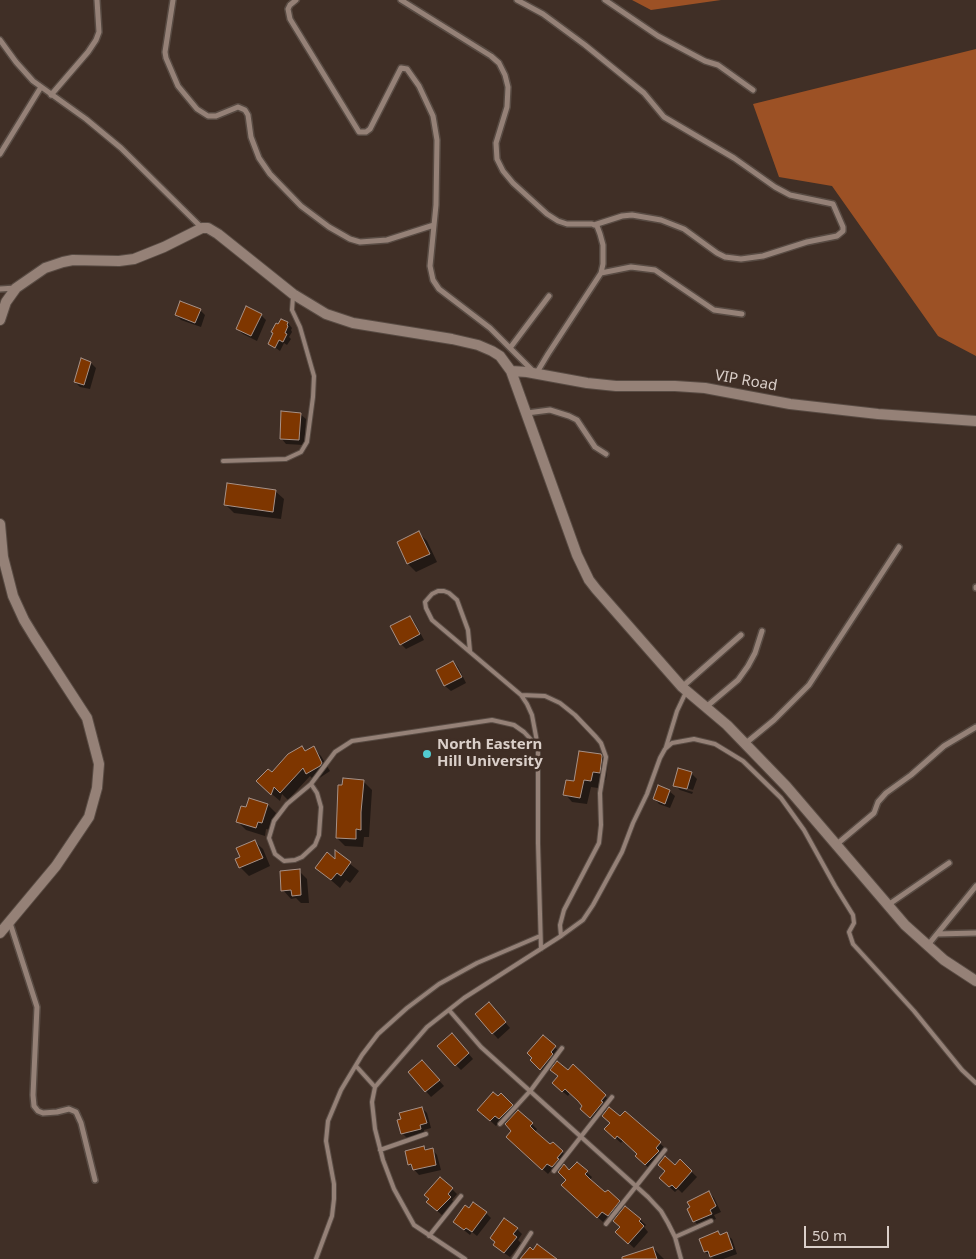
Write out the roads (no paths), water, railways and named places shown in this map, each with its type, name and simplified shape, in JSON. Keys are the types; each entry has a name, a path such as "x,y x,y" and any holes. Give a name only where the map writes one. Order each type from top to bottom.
{"street":[{"path":"51,95 96,40 98,32 97,0"},
{"path":"173,0 165,52 178,86 197,109 208,116 216,116 238,107 245,110 248,115 251,137 259,158 270,174 301,206 329,227 350,239 360,242 387,240 434,225"},
{"path":"296,0 288,9 290,19 359,132 366,132 370,129 401,68 407,69 419,86 433,116 437,140 434,225 430,266 433,280 440,289 490,328 536,374 601,273 603,245 597,226 594,225"},
{"path":"401,0 491,56 499,63 505,75 508,98 496,143 497,158 508,177 547,214 558,221 567,224 594,225 622,216 632,215 662,220 684,230 725,257 741,259 763,256 807,242 837,236 843,231 833,204 790,195 775,187 734,158 664,117 644,93 586,45 543,14 517,0"},
{"path":"605,0 658,36 705,61 718,65 753,90"},
{"path":"0,40 24,72 121,148 202,228"},
{"path":"0,154 41,87"},
{"path":"0,320 6,302 16,288 35,274 64,262 134,259 164,247 194,230 208,228 293,294 326,314 353,323 478,345 500,356 511,371 577,555 589,580 684,689 746,743 786,786 905,925 944,960 976,981"},
{"path":"601,273 631,267 655,270 714,310 742,314"},
{"path":"0,289 16,288"},
{"path":"510,348 549,296"},
{"name":"VIP Road","path":"511,371 616,386 705,388 790,404 976,422"},
{"path":"527,413 550,410 577,420 595,448 606,454"},
{"path":"0,524 3,557 13,596 28,626 87,718 99,764 97,788 88,817 56,866 0,933"},
{"path":"746,743 774,720 808,685 899,547"},
{"path":"706,707 738,680 755,653 762,631"},
{"path":"684,689 741,635"},
{"path":"837,844 874,813 881,798 892,788 911,775 944,746 976,727"},
{"path":"887,905 949,863"},
{"path":"928,945 976,886"},
{"path":"10,923 37,1007 34,1106 43,1113 69,1109 76,1112 81,1123 95,1180"},
{"path":"937,934 976,933"}],"lane":[{"path":"223,461 286,459 301,452 307,442 314,376 300,328 292,310 293,294"},
{"path":"470,651 468,630 457,600 444,591 432,594 425,602 432,620 521,695 532,715 538,747 541,949"},
{"path":"666,749 684,689"},
{"path":"521,695 552,698 575,715 596,737 601,743 606,757 600,793 601,825 598,843 564,910 561,918 561,936"},
{"path":"311,784 317,793 321,807 319,835 315,845 302,857 284,861 273,850 269,838 270,830 279,814 287,804 311,784 335,752 352,741 483,721 501,721 514,725 524,732 538,747"},
{"path":"465,1259 414,1225 394,1189 380,1150 372,1102 375,1087 426,1028 464,998 583,920 594,905 622,852 660,758 672,743 686,739 716,744 743,761 781,798 804,830 853,915 854,923 849,932 853,944 914,1011 962,1070 976,1083"},
{"path":"316,1259 332,1216 334,1199 334,1184 326,1141 328,1121 341,1090 378,1034 407,1008 439,984 477,963 540,936"},
{"path":"449,1010 480,1046 531,1090 661,1211 675,1237 681,1259"},
{"path":"500,1124 531,1090 562,1048"},
{"path":"356,1066 375,1087"},
{"path":"554,1171 612,1097"},
{"path":"380,1150 426,1134"},
{"path":"606,1224 666,1150"},
{"path":"429,1236 461,1196"},
{"path":"675,1237 711,1221"},
{"path":"514,1259 530,1233"}],"place":[{"name":"North Eastern Hill University","path":"427,754"}]}
